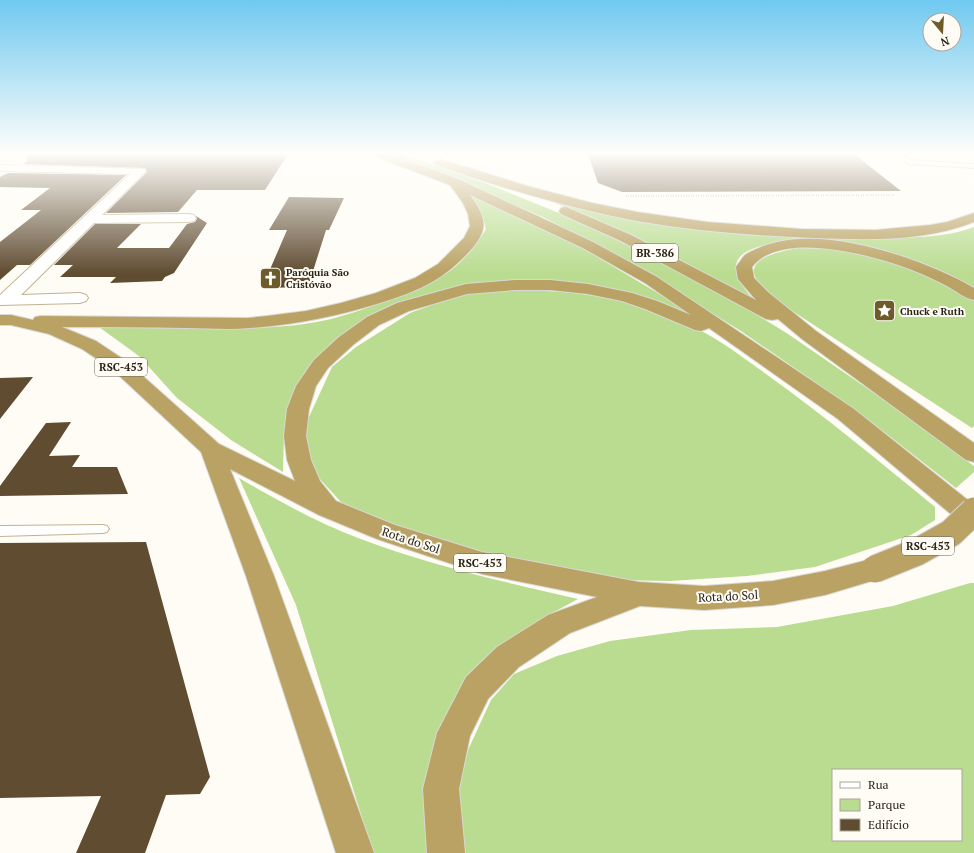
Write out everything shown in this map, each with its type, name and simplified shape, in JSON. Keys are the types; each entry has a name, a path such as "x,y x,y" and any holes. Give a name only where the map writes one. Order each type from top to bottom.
{"highway":[{"path":"5,320 248,323 281,320 320,313 385,296 416,284 440,271 471,240 477,228 474,213 463,194"},
{"name":"BR-386","path":"479,194 594,248 651,280 846,414 974,519"},
{"name":"BR-386","path":"524,194 626,238 809,335 974,454"},
{"path":"543,194 614,212 658,220 756,231 867,235 902,233 949,226 974,217"},
{"path":"809,335 763,297 746,279 744,267 752,258 775,247 792,244 839,246 864,251 917,267 940,276 974,295"},
{"path":"328,508 309,485 299,460 295,436 298,409 306,386 321,364 346,341 373,322 403,307 458,291 488,286 550,285 588,289 626,297 651,305 716,332 756,352"},
{"name":"Rota do Sol","path":"5,320 54,330 89,345 119,365 211,449 328,508 386,532 482,563 639,594 704,598 773,593 825,583 875,569 917,552 951,533 974,511"},
{"path":"211,449 260,576 355,853"},
{"path":"446,853 441,788 454,732 478,688 508,657 559,624 639,594"}],"street":[{"path":"3,300 92,219 117,194"},
{"path":"92,219 189,218"},
{"path":"3,300 80,298"}],"lane":[{"path":"0,531 103,529"}],"path":[{"path":"621,195 896,195"}],"green space":[{"path":"488,194 512,194 559,213 613,238 736,302 788,334 890,404 974,466 974,472 956,488 861,414 741,331 661,282 593,243 543,217"},
{"path":"533,194 617,216 871,238 949,234 974,227 974,290 919,263 790,241 774,243 749,250 741,256 736,263 737,273 742,285 754,300 616,228"},
{"path":"469,195 507,211 584,249 713,326 593,286 459,287 408,301 369,321 288,410 284,431 283,472 231,440 177,398 139,356 99,327 237,328 300,325 331,319 372,306 431,283 444,276 466,257 486,229 480,211"},
{"path":"798,248 839,249 885,260 913,269 962,291 974,300 974,426 972,428 777,301 763,288 754,274 755,267 759,262 765,257"},
{"path":"520,290 560,292 598,296 617,300 655,311 699,329 733,350 788,390 873,456 935,507 935,520 911,535 815,567 747,576 670,581 608,580 477,556 386,525 341,502 318,477 304,452 303,438 309,417 332,367 356,347 410,313 440,302 472,293"},
{"path":"239,478 312,518 342,532 385,548 439,565 578,599 543,618 430,783 427,853 373,853 296,605"},
{"path":"974,583 974,853 462,853 456,800 468,750 491,700 514,674 557,656 610,641 691,630 777,627 893,606"}],"building":[{"path":"42,194 106,194 30,265 17,265 0,280 0,242 41,210 21,210"},
{"path":"125,194 194,194 178,212 106,213"},
{"path":"289,197 344,198 329,230 326,230 308,287 262,288 287,230 269,230"},
{"path":"196,216 207,223 174,273 165,277 162,281 110,283 116,277 60,277 73,265 54,265 95,224 141,224 117,248 169,248 187,224 195,222 197,219"},
{"path":"33,377 0,419 0,378"},
{"path":"71,422 49,456 80,455 72,467 117,467 128,494 0,496 0,486 46,423"},
{"path":"146,542 210,777 200,794 166,795 145,853 76,853 101,796 0,798 0,543"}],"place":[{"name":"Paróquia São Cristóvão","path":"270,278"},
{"name":"Chuck e Ruth","path":"885,311"}]}
